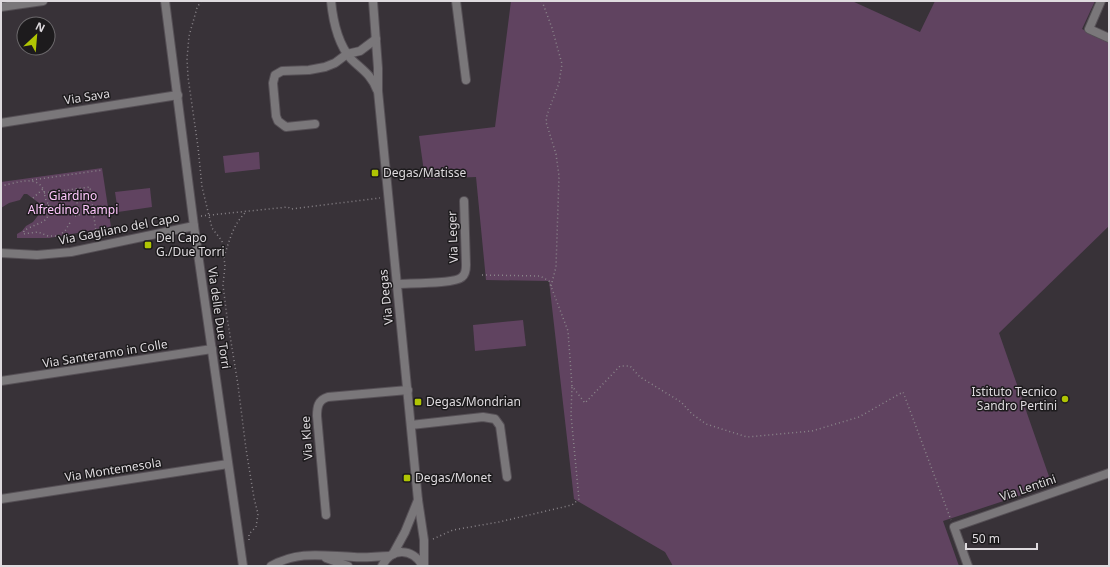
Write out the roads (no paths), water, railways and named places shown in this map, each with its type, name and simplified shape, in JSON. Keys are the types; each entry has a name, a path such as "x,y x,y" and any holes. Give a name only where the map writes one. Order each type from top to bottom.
{"street":[{"path":"1,7 43,1"},
{"name":"Via delle Due Torri","path":"166,1 194,226 243,566"},
{"name":"Via Degas","path":"331,1 339,38 348,54 371,77 378,92"},
{"name":"Via Degas","path":"373,1 378,68 378,92 418,500 424,543 424,566"},
{"path":"456,1 466,80"},
{"path":"1101,1 1089,29 1109,38"},
{"path":"315,124 286,126 278,121 276,116 273,83 274,77 277,73 282,71 309,70 325,67 335,63 348,54 360,51 376,39"},
{"name":"Via Sava","path":"1,123 178,95"},
{"name":"Via Leger","path":"397,284 453,281 462,277 466,271 464,201"},
{"name":"Via Gagliano del Capo","path":"1,253 37,255 71,252 194,226"},
{"name":"Via Santeramo in Colle","path":"1,381 212,350"},
{"name":"Via Klee","path":"326,515 317,416 319,403 323,398 328,397 408,390"},
{"path":"411,426 483,417 495,419 500,426 507,477"},
{"name":"Via Montemesola","path":"1,498 228,464"},
{"name":"Via Lentini","path":"968,566 954,527 1109,473"},
{"name":"Via Degas","path":"382,566 391,555 405,532 418,500"},
{"path":"272,566 289,558 300,555 391,555 399,552 408,553 417,558 424,566"},
{"path":"324,556 348,566"}],"place":[{"name":"Degas/Matisse","path":"375,173"},
{"name":"Del Capo G./Due Torri","path":"148,245"},
{"name":"Istituto Tecnico Sandro Pertini","path":"1065,399"},
{"name":"Degas/Mondrian","path":"418,402"},
{"name":"Degas/Monet","path":"407,478"}],"park label":[{"name":"Giardino Alfredino Rampi","path":"73,203"}]}
